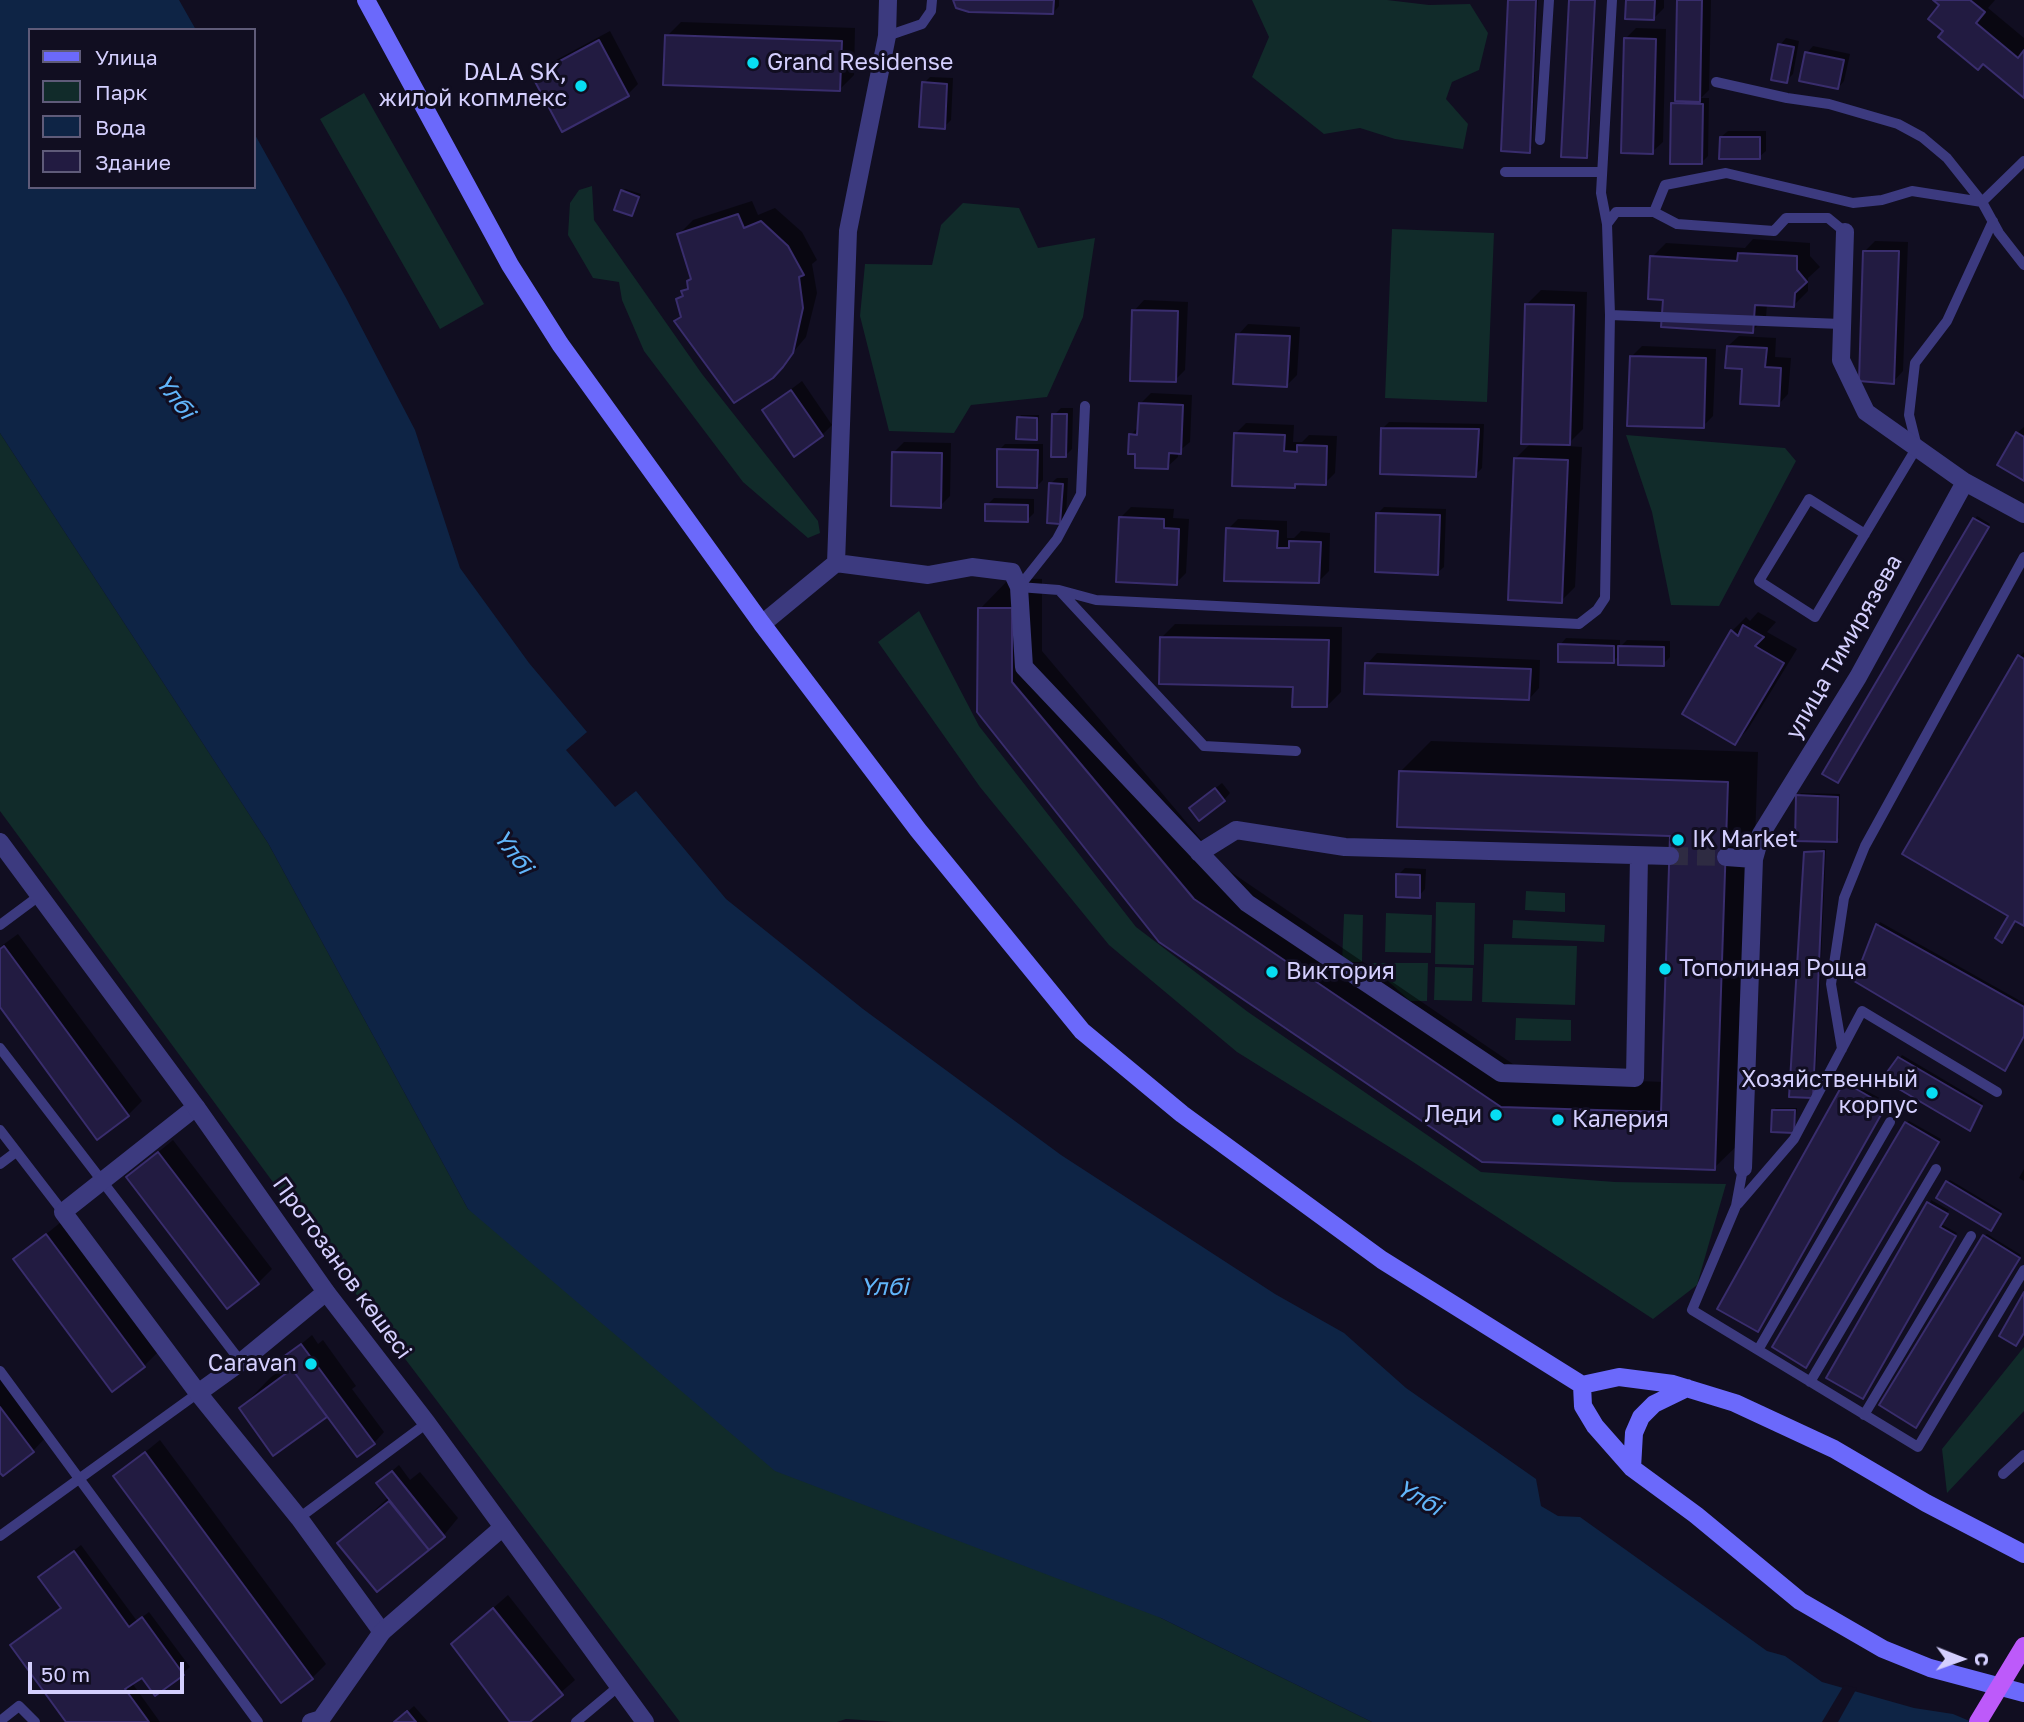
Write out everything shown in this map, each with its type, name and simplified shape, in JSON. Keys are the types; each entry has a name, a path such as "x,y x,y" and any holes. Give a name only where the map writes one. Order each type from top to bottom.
{"main road":[{"path":"366,0 510,265 559,344 762,624 919,830 1082,1031 1182,1114 1382,1260 1582,1385 1619,1377 1688,1388 1735,1403 1834,1449 1926,1503 2024,1554"},
{"path":"1582,1385 1583,1406 1595,1426 1632,1468 1696,1515 1800,1601 1871,1642 1930,1668 2024,1693"},
{"path":"1632,1468 1633,1433 1641,1417 1654,1404 1688,1388"},
{"path":"1978,1722 2024,1646"}],"street":[{"path":"835,563 848,231 887,36 888,0"},
{"path":"1845,232 1841,360 1866,412 1965,482 2024,514"},
{"name":"улица Тимирязева","path":"1743,1168 1754,859 1761,834 1857,677 1965,482"},
{"path":"762,624 835,563 928,575 972,567 1012,572 1019,587 1024,667 1247,903 1501,1073 1634,1078 1639,856"},
{"path":"1199,853 1236,830 1345,847 1670,856"},
{"name":"Протозанов көшесі","path":"0,842 196,1107 326,1292 427,1423 645,1722"},
{"path":"1726,857 1754,859"},
{"path":"196,1107 102,1178 63,1212 198,1393 299,1518 383,1632"},
{"path":"198,1393 241,1362 326,1292"},
{"path":"311,1722 321,1719 383,1632 503,1527"}],"lane":[{"path":"887,36 922,24 931,11 932,0"},
{"path":"1540,140 1549,0"},
{"path":"1019,587 1059,590 1096,600 1579,624 1597,610 1605,598 1610,315 1602,172 1612,0"},
{"path":"1716,82 1787,98 1829,103 1898,124 1923,137 1947,158 1982,202 2024,265"},
{"path":"1982,202 2024,161"},
{"path":"1506,172 1602,172"},
{"path":"1654,212 1665,185 1726,173 1853,203 1882,200 1912,191 1982,202"},
{"path":"1607,224 1616,212 1654,212 1677,224 1774,231 1786,218 1828,218 1845,232"},
{"path":"1865,534 1809,499 1759,581 1815,617 1865,534 1917,447 1909,415 1915,363 1947,321 1993,221"},
{"path":"1610,315 1841,324"},
{"path":"1019,587 1057,539 1081,494 1085,406"},
{"path":"1842,1049 1831,984 1844,898 1865,846 2024,557"},
{"path":"1059,590 1204,746 1296,751"},
{"path":"0,925 39,895"},
{"path":"1737,1206 1794,1139 1862,1011 1997,1092"},
{"path":"0,1048 241,1362"},
{"path":"1758,1350 1890,1122"},
{"path":"0,1130 63,1212"},
{"path":"0,1164 16,1152"},
{"path":"1743,1168 1737,1206 1692,1310 1918,1447 2024,1270"},
{"path":"1810,1382 1936,1169"},
{"path":"1864,1415 1971,1236"},
{"path":"0,1371 258,1722"},
{"path":"0,1536 198,1393"},
{"path":"299,1518 427,1423"},
{"path":"2003,1474 2024,1455"},
{"path":"576,1722 575,1720 619,1686"},
{"path":"0,1721 19,1706 35,1722"}],"green space":[{"path":"1252,0 1387,0 1429,5 1470,4 1488,33 1479,70 1452,82 1446,99 1468,124 1463,149 1395,139 1360,128 1324,134 1252,77 1269,37"},
{"path":"364,93 484,304 440,329 320,119"},
{"path":"592,186 594,220 702,374 818,521 820,533 808,538 743,482 644,351 622,300 619,282 593,278 568,235 570,203 579,190"},
{"path":"963,203 1019,208 1038,248 1095,238 1083,317 1047,397 971,405 954,433 889,431 860,316 865,264 932,265 941,225"},
{"path":"1392,229 1494,233 1487,402 1385,398"},
{"path":"0,433 268,843 468,1209 1161,1618 1372,1722 893,1722 846,1719 837,1722 680,1722 328,1257 0,811"},
{"path":"1626,435 1785,448 1796,461 1719,606 1671,605 1652,512"},
{"path":"919,611 979,726 1136,927 1248,1012 1481,1172 1615,1182 1726,1184 1697,1285 1653,1319 1407,1158 1237,1052 1109,945 980,787 878,642"},
{"path":"1526,891 1565,893 1565,912 1525,910"},
{"path":"1436,902 1475,903 1474,965 1435,964"},
{"path":"1386,913 1432,915 1431,953 1385,952"},
{"path":"1344,914 1363,915 1362,962 1342,962"},
{"path":"1513,920 1605,925 1604,942 1512,938"},
{"path":"1484,944 1577,946 1575,1005 1482,1002"},
{"path":"1368,963 1428,963 1427,1001 1410,1001"},
{"path":"1435,967 1473,968 1472,1001 1434,1000"},
{"path":"1516,1018 1571,1020 1571,1041 1515,1040"},
{"path":"2024,1347 2024,1411 1947,1493 1942,1449"}],"water":[{"name":"Үлбі","path":"0,0 179,0 195,28 28,28 28,189 256,189 256,137 346,298 415,430 460,568 529,663 587,732 566,750 615,807 636,791 726,899 863,1009 1061,1155 1275,1294 1344,1333 1406,1388 1536,1479 1541,1506 1558,1516 1580,1517 1767,1651 1785,1656 1822,1682 1914,1708 1953,1714 1972,1722 1372,1722 1161,1618 775,1471 468,1209 268,843 0,433"}],"pier":[{"path":"1844,1685 1857,1688 1838,1722 1822,1722"}],"building":[{"path":"953,0 1054,0 1053,14 969,12 956,8"},
{"path":"1508,0 1536,0 1530,153 1501,151"},
{"path":"1569,0 1595,0 1587,158 1561,157"},
{"path":"1626,0 1655,0 1654,20 1625,19"},
{"path":"1677,0 1702,0 1700,102 1675,101"},
{"path":"1933,0 1970,0 1985,12 1976,23 2018,58 2024,50 2024,98 1983,64 1978,70 1938,37 1943,31 1928,19 1939,5"},
{"name":"Grand Residense","path":"665,35 842,41 840,91 663,85"},
{"path":"1624,38 1656,39 1653,154 1621,153"},
{"name":"DALA SK, жилой копмлекс","path":"599,40 629,96 562,132 532,76"},
{"path":"1778,44 1794,47 1787,83 1771,80"},
{"path":"1805,52 1844,60 1838,89 1799,81"},
{"path":"922,82 947,84 945,129 919,127"},
{"path":"1671,103 1703,104 1702,164 1670,164"},
{"path":"1720,137 1760,137 1760,159 1719,159"},
{"path":"621,190 639,197 632,216 614,210"},
{"path":"738,214 744,228 761,221 788,246 804,275 799,277 803,308 793,353 773,378 734,403 674,321 681,317 676,299 683,296 681,291 688,289 687,281 691,279 677,234"},
{"path":"1863,251 1899,251 1894,384 1859,381"},
{"path":"1738,253 1797,256 1797,270 1807,282 1795,293 1794,307 1755,305 1753,333 1661,327 1663,300 1648,299 1650,256 1737,261"},
{"path":"1525,304 1574,305 1570,445 1521,444"},
{"path":"1132,310 1178,311 1176,382 1130,381"},
{"path":"1236,334 1290,336 1287,387 1233,384"},
{"path":"1727,346 1767,348 1765,367 1781,368 1779,406 1740,404 1742,369 1725,368"},
{"path":"1630,356 1706,358 1704,428 1627,426"},
{"path":"791,390 823,436 794,457 762,410"},
{"path":"1139,403 1183,405 1181,454 1169,453 1168,469 1135,468 1135,454 1128,454 1129,434 1137,435"},
{"path":"1052,414 1067,414 1066,457 1051,457"},
{"path":"1017,417 1037,418 1037,440 1016,439"},
{"path":"1381,428 1479,429 1476,477 1380,474"},
{"path":"2016,432 2024,437 2024,481 1997,465"},
{"path":"1234,433 1285,435 1284,451 1297,452 1297,445 1327,446 1326,485 1295,484 1295,488 1232,486"},
{"path":"997,449 1038,450 1037,488 997,487"},
{"path":"892,452 942,453 941,508 891,506"},
{"path":"1514,458 1568,460 1562,603 1508,600"},
{"path":"1049,483 1063,484 1060,524 1047,523"},
{"path":"985,504 1028,505 1028,522 985,521"},
{"path":"1376,513 1440,515 1438,575 1375,572"},
{"path":"1119,517 1164,519 1164,528 1179,529 1177,585 1116,582"},
{"path":"1973,518 1989,527 1838,783 1822,774"},
{"path":"1226,528 1278,531 1277,548 1289,548 1289,541 1321,542 1319,583 1224,581"},
{"path":"978,608 1012,608 1012,682 1194,899 1501,1107 1661,1112 1670,836 1397,827 1399,771 1728,782 1715,1170 1482,1162 1159,942 977,712"},
{"path":"1743,625 1764,637 1755,646 1784,663 1735,745 1682,714 1731,630 1738,636"},
{"path":"1160,637 1329,640 1327,707 1292,707 1293,687 1159,684"},
{"path":"1558,644 1614,646 1614,663 1558,662"},
{"path":"1618,646 1664,647 1664,666 1618,665"},
{"path":"2018,655 2024,659 2024,926 2015,921 2002,943 1995,938 2008,916 1902,854"},
{"path":"1365,663 1531,669 1529,700 1364,694"},
{"path":"1215,788 1225,801 1199,821 1189,808"},
{"path":"1796,795 1838,797 1837,842 1795,841"},
{"path":"1824,851 1813,1098 1789,1097 1804,852"},
{"path":"1396,874 1420,875 1420,898 1396,897"},
{"path":"1876,924 2024,1007 2024,1036 2005,1071 1854,981"},
{"path":"4,946 129,1116 97,1140 0,1007 0,949"},
{"name":"Хозяйственный корпус","path":"1898,1057 1982,1106 1970,1131 1882,1079"},
{"path":"1844,1082 1886,1106 1758,1332 1717,1309"},
{"path":"1772,1110 1795,1110 1794,1133 1771,1132"},
{"path":"1905,1122 1939,1142 1806,1368 1772,1347"},
{"path":"158,1152 259,1284 227,1309 126,1177"},
{"path":"1946,1181 2001,1214 1991,1231 1936,1198"},
{"path":"1927,1202 1948,1214 1940,1227 1956,1236 1863,1399 1826,1378"},
{"path":"46,1234 145,1367 112,1392 13,1259"},
{"path":"1983,1235 2020,1258 1916,1428 1879,1405"},
{"path":"2024,1292 2024,1333 2016,1346 1999,1336"},
{"path":"301,1344 375,1444 357,1457 283,1357"},
{"path":"292,1369 327,1417 273,1456 239,1408"},
{"path":"0,1407 34,1452 3,1476 0,1473"},
{"path":"145,1452 313,1679 281,1703 113,1476"},
{"path":"392,1471 445,1537 429,1550 376,1483"},
{"path":"389,1501 429,1550 377,1592 337,1543"},
{"path":"74,1551 129,1627 142,1617 184,1675 155,1696 142,1678 125,1689 149,1722 66,1722 10,1645 61,1608 38,1577"},
{"path":"493,1608 563,1695 530,1722 510,1722 451,1644"},
{"path":"407,1711 416,1722 394,1722"}],"tunnel":[{"path":"1670,856 1726,857"}],"place":[{"name":"Grand Residense","path":"753,63"},
{"name":"DALA SK, жилой копмлекс","path":"581,86"},
{"name":"IK Market","path":"1678,840"},
{"name":"Тополиная Роща","path":"1665,969"},
{"name":"Виктория","path":"1272,972"},
{"name":"Хозяйственный корпус","path":"1932,1093"},
{"name":"Леди","path":"1496,1115"},
{"name":"Калерия","path":"1558,1120"},
{"name":"Caravan","path":"311,1364"}]}
